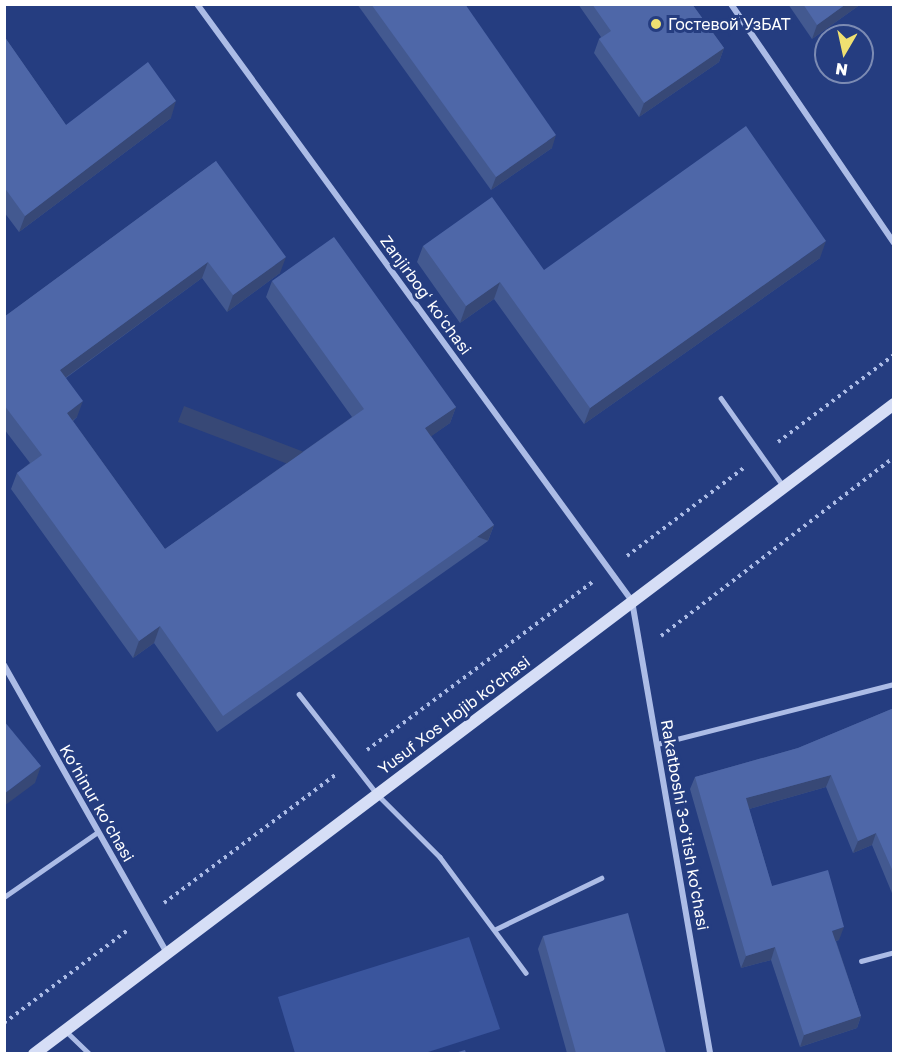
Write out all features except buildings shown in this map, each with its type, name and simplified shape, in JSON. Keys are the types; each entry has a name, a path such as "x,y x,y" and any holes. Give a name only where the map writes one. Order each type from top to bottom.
{"main road":[{"name":"Yusuf Xos Hojib ko'chasi","path":"34,1053 894,404"}],"street":[{"name":"Zanjirbogʻ koʻchasi","path":"196,4 632,601"},
{"path":"730,4 894,243"},
{"name":"Rakatboshi 3-o'tish ko'chasi","path":"632,601 710,1053"},
{"name":"Ko‘hinur ko‘chasi","path":"4,665 166,953"}],"lane":[{"path":"721,398 784,487"},
{"path":"657,744 894,684"},
{"path":"299,694 377,794 440,856 496,928 526,973"},
{"path":"4,897 98,832"},
{"path":"496,928 601,878"},
{"path":"861,961 894,952"},
{"path":"65,1030 90,1053"}],"path":[{"path":"4,1023 894,355"},
{"path":"641,651 894,457"}],"shaded area":[{"path":"469,937 500,1029 425,1053 295,1053 278,997"}],"place":[{"name":"Гостевой УзБАТ","path":"656,24"}]}
